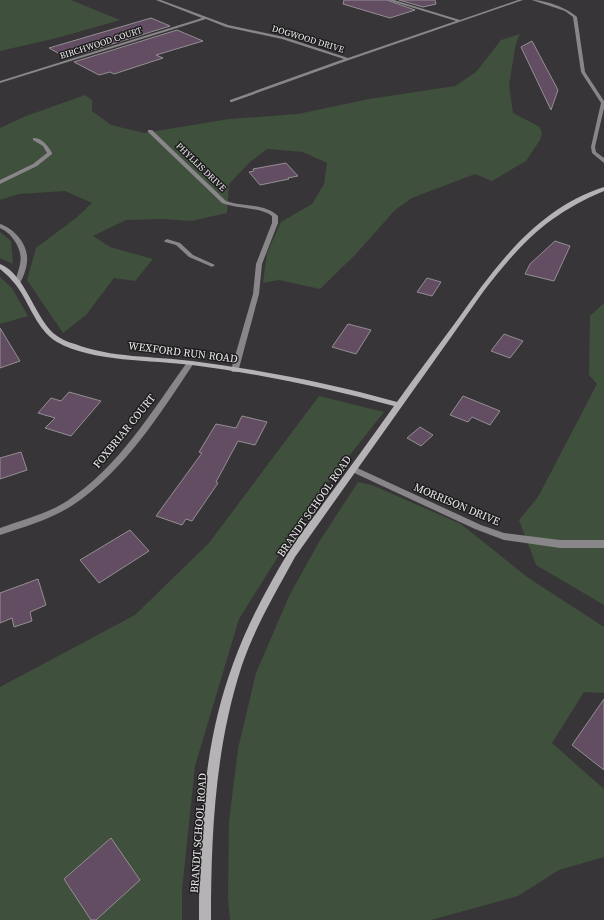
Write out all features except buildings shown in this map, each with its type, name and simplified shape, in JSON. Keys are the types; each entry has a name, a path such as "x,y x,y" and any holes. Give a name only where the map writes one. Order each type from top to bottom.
{"street":[{"name":"DOGWOOD DRIVE","path":"158,0 237,28 291,40 348,59 521,0"},
{"path":"390,0 461,21"},
{"path":"534,0 562,8 570,12 574,17 583,72 603,103 593,147 594,152 604,161"},
{"name":"BIRCHWOOD COURT","path":"0,82 206,18"},
{"path":"232,101 348,59"},
{"name":"PHYLLIS DRIVE","path":"150,131 224,202 237,207 262,209 271,212 275,216 275,223 259,264 256,294 236,370"},
{"path":"0,182 35,165 50,153 45,145 35,139"},
{"name":"BRANDT SCHOOL ROAD","path":"204,920 204,876 210,795 222,724 250,632 292,554 481,291 518,244 541,224 563,209 604,189"},
{"path":"0,226 9,230 24,249 24,257 18,282"},
{"path":"167,241 178,244 191,256 212,265"},
{"name":"WEXFORD RUN ROAD","path":"0,266 18,282 50,333 58,340 68,345 102,353 236,370 340,389 399,405"},
{"name":"FOXBRIAR COURT","path":"0,532 30,521 63,506 100,480 145,427 190,363"},
{"name":"MORRISON DRIVE","path":"353,469 478,526 504,536 560,544 604,544"}],"green space":[{"path":"0,0 71,0 120,20 57,38 0,51"},
{"path":"520,34 516,43 509,85 513,113 540,127 542,133 540,140 526,161 492,181 475,174 412,198 395,210 356,254 320,289 279,280 263,283 267,253 281,222 312,204 324,184 327,163 303,152 267,149 250,162 229,184 227,213 191,221 163,219 126,220 93,236 110,247 153,259 135,281 114,278 86,315 63,333 27,280 36,248 76,218 92,203 65,191 19,194 0,200 0,128 26,116 85,95 92,100 92,111 111,125 144,133 229,119 298,114 369,99 455,86 476,72 501,40"},
{"path":"0,232 11,241 13,264 0,258"},
{"path":"0,277 12,288 28,316 0,324"},
{"path":"604,303 604,605 536,565 519,520 538,497 597,384 589,375 590,316"},
{"path":"319,396 384,412 311,504 239,619 195,766 182,890 182,920 0,920 0,687 135,615 209,543"},
{"path":"358,482 372,485 461,524 527,577 604,627 604,693 584,692 552,743 604,789 604,857 559,870 518,896 431,920 230,920 228,898 229,821 238,749 256,673 290,594 319,542"}]}
